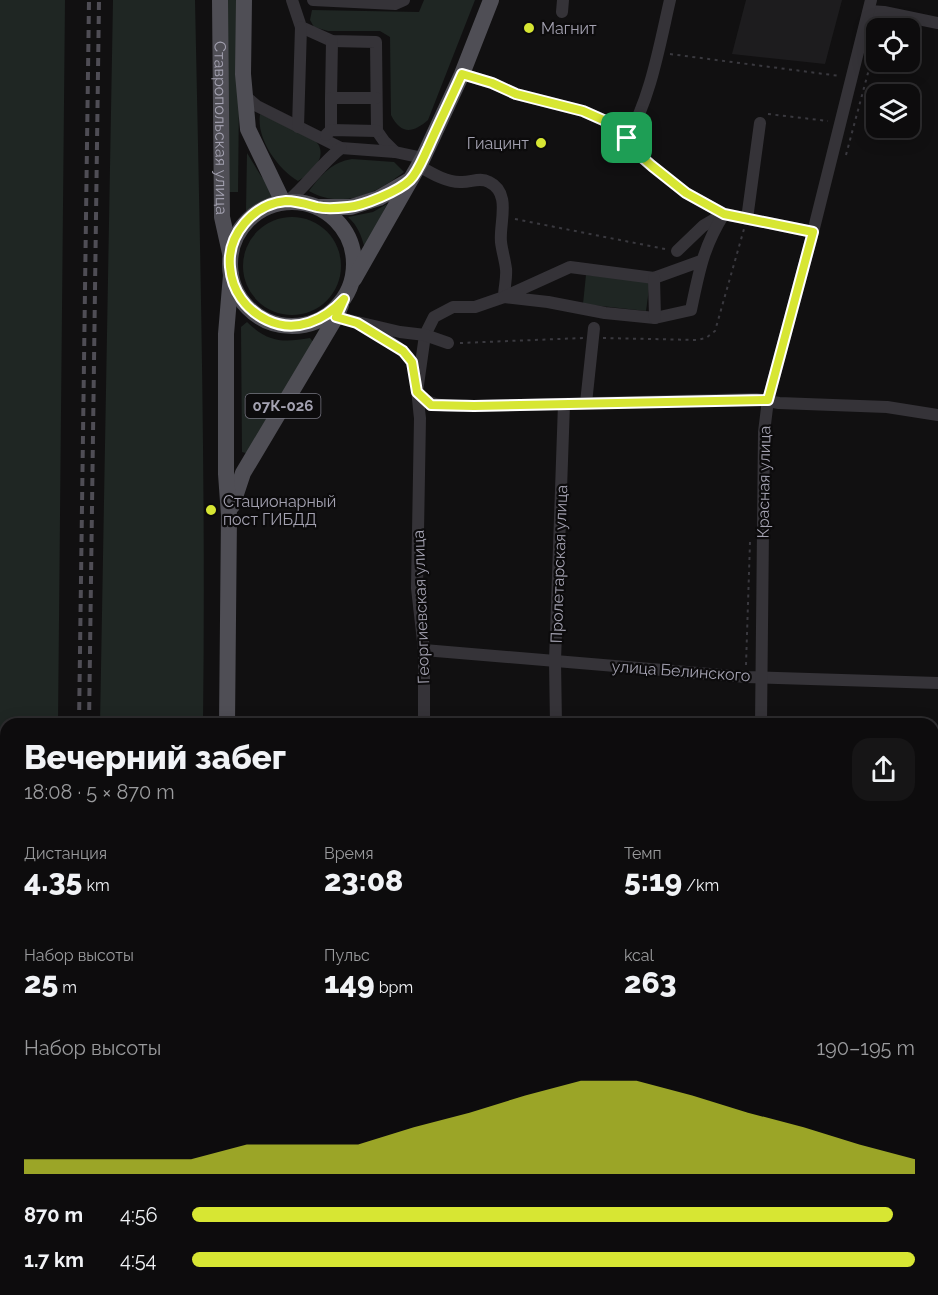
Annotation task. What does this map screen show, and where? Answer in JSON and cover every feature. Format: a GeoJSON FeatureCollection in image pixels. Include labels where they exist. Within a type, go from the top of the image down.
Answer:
{"type":"FeatureCollection","features":[{"type":"Feature","properties":{"kind":"main road","name":"Ставропольская улица"},"geometry":{"type":"LineString","coordinates":[[220,0],[222,217],[230,253]]}},
{"type":"Feature","properties":{"kind":"main road","name":"Ставропольская улица"},"geometry":{"type":"LineString","coordinates":[[244,0],[243,74],[248,129],[285,202]]}},
{"type":"Feature","properties":{"kind":"main road"},"geometry":{"type":"LineString","coordinates":[[348,291],[355,266],[352,248],[345,231],[334,217],[319,207],[304,202],[285,202],[268,206],[248,219],[235,238],[230,253],[231,275],[236,291],[251,310],[272,322],[288,326],[304,325],[320,320],[333,311],[348,291],[417,168],[462,74],[492,0]]}},
{"type":"Feature","properties":{"kind":"main road"},"geometry":{"type":"LineString","coordinates":[[319,207],[351,207],[379,198],[417,168]]}},
{"type":"Feature","properties":{"kind":"main road","name":"07К-026"},"geometry":{"type":"LineString","coordinates":[[227,718],[229,515],[226,474],[226,334],[231,275]]}},
{"type":"Feature","properties":{"kind":"main road","name":"07К-026"},"geometry":{"type":"LineString","coordinates":[[229,515],[243,473],[336,317],[348,291]]}},
{"type":"Feature","properties":{"kind":"street"},"geometry":{"type":"LineString","coordinates":[[292,0],[301,27],[298,127]]}},
{"type":"Feature","properties":{"kind":"street"},"geometry":{"type":"LineString","coordinates":[[313,0],[395,4],[404,0]]}},
{"type":"Feature","properties":{"kind":"street"},"geometry":{"type":"LineString","coordinates":[[627,138],[637,121],[658,53],[670,0]]}},
{"type":"Feature","properties":{"kind":"street"},"geometry":{"type":"LineString","coordinates":[[870,5],[938,23]]}},
{"type":"Feature","properties":{"kind":"street","name":"Красная улица"},"geometry":{"type":"LineString","coordinates":[[761,718],[764,432],[768,400],[870,5]]}},
{"type":"Feature","properties":{"kind":"street"},"geometry":{"type":"LineString","coordinates":[[301,27],[332,41],[376,42],[376,131],[395,152],[417,168],[449,180],[488,181],[497,188],[502,198],[501,239],[506,271],[504,297]]}},
{"type":"Feature","properties":{"kind":"street"},"geometry":{"type":"LineString","coordinates":[[327,134],[331,98],[332,41]]}},
{"type":"Feature","properties":{"kind":"street"},"geometry":{"type":"LineString","coordinates":[[462,74],[492,83],[516,94],[583,111],[610,123],[652,166],[686,193],[724,214],[813,232]]}},
{"type":"Feature","properties":{"kind":"street"},"geometry":{"type":"LineString","coordinates":[[245,96],[257,106],[298,127],[327,134],[376,131]]}},
{"type":"Feature","properties":{"kind":"street"},"geometry":{"type":"LineString","coordinates":[[331,98],[376,98]]}},
{"type":"Feature","properties":{"kind":"street"},"geometry":{"type":"LineString","coordinates":[[747,219],[763,119]]}},
{"type":"Feature","properties":{"kind":"street"},"geometry":{"type":"LineString","coordinates":[[327,134],[341,148],[395,152]]}},
{"type":"Feature","properties":{"kind":"street"},"geometry":{"type":"LineString","coordinates":[[285,202],[305,186],[329,158],[341,148]]}},
{"type":"Feature","properties":{"kind":"street"},"geometry":{"type":"LineString","coordinates":[[677,251],[703,226],[724,214]]}},
{"type":"Feature","properties":{"kind":"street"},"geometry":{"type":"LineString","coordinates":[[504,297],[548,302],[605,313],[655,318],[691,310],[701,261],[710,236],[724,214]]}},
{"type":"Feature","properties":{"kind":"street"},"geometry":{"type":"LineString","coordinates":[[417,392],[425,335],[434,317],[453,307],[475,307],[504,297],[570,267],[654,278],[701,261]]}},
{"type":"Feature","properties":{"kind":"street"},"geometry":{"type":"LineString","coordinates":[[654,278],[655,318]]}},
{"type":"Feature","properties":{"kind":"street"},"geometry":{"type":"LineString","coordinates":[[336,317],[400,332],[425,335],[448,343]]}},
{"type":"Feature","properties":{"kind":"street"},"geometry":{"type":"LineString","coordinates":[[357,323],[403,351],[412,362],[417,392],[431,405],[768,400],[779,403],[887,407],[938,415]]}},
{"type":"Feature","properties":{"kind":"street"},"geometry":{"type":"LineString","coordinates":[[586,404],[594,328]]}},
{"type":"Feature","properties":{"kind":"street","name":"Георгиевская улица"},"geometry":{"type":"LineString","coordinates":[[417,392],[420,418],[417,588],[424,650],[424,718]]}},
{"type":"Feature","properties":{"kind":"street","name":"Пролетарская улица"},"geometry":{"type":"LineString","coordinates":[[556,718],[555,661],[564,404]]}},
{"type":"Feature","properties":{"kind":"street","name":"улица Белинского"},"geometry":{"type":"LineString","coordinates":[[424,650],[762,677],[938,683]]}},
{"type":"Feature","properties":{"kind":"path"},"geometry":{"type":"LineString","coordinates":[[658,53],[840,76]]}},
{"type":"Feature","properties":{"kind":"path"},"geometry":{"type":"LineString","coordinates":[[846,155],[868,72]]}},
{"type":"Feature","properties":{"kind":"path"},"geometry":{"type":"LineString","coordinates":[[763,119],[829,121]]}},
{"type":"Feature","properties":{"kind":"path"},"geometry":{"type":"LineString","coordinates":[[503,217],[677,251]]}},
{"type":"Feature","properties":{"kind":"shaded area"},"geometry":{"type":"Polygon","coordinates":[[[0,0],[65,0],[58,718],[0,718],[0,0]]]}},
{"type":"Feature","properties":{"kind":"shaded area"},"geometry":{"type":"Polygon","coordinates":[[[113,0],[195,0],[201,272],[203,718],[100,718],[113,0]]]}},
{"type":"Feature","properties":{"kind":"shaded area"},"geometry":{"type":"Polygon","coordinates":[[[228,0],[240,0],[238,192],[226,192],[228,0]]]}},
{"type":"Feature","properties":{"kind":"shaded area"},"geometry":{"type":"Polygon","coordinates":[[[424,0],[475,0],[428,120],[417,128],[408,130],[399,126],[391,115],[390,37],[380,31],[328,31],[314,27],[310,20],[312,10],[419,12],[424,0]]]}},
{"type":"Feature","properties":{"kind":"shaded area"},"geometry":{"type":"Polygon","coordinates":[[[746,0],[842,0],[825,64],[732,54],[746,0]]]}},
{"type":"Feature","properties":{"kind":"shaded area"},"geometry":{"type":"Polygon","coordinates":[[[260,114],[300,131],[318,144],[320,158],[310,173],[298,181],[276,161],[261,133],[260,114]]]}},
{"type":"Feature","properties":{"kind":"shaded area"},"geometry":{"type":"Polygon","coordinates":[[[247,153],[261,176],[277,194],[246,211],[247,153]]]}},
{"type":"Feature","properties":{"kind":"shaded area"},"geometry":{"type":"Polygon","coordinates":[[[352,159],[394,162],[404,172],[371,192],[346,199],[334,199],[309,191],[328,170],[352,159]]]}},
{"type":"Feature","properties":{"kind":"shaded area"},"geometry":{"type":"Polygon","coordinates":[[[387,204],[365,249],[359,231],[348,217],[373,212],[387,204]]]}},
{"type":"Feature","properties":{"kind":"shaded area"},"geometry":{"type":"Polygon","coordinates":[[[292,217],[311,220],[327,231],[338,247],[341,266],[338,285],[327,301],[311,312],[292,315],[273,312],[257,301],[246,285],[243,266],[246,247],[257,231],[273,220],[292,217]]]}},
{"type":"Feature","properties":{"kind":"shaded area"},"geometry":{"type":"Polygon","coordinates":[[[586,275],[650,281],[646,311],[583,304],[586,275]]]}},
{"type":"Feature","properties":{"kind":"shaded area"},"geometry":{"type":"Polygon","coordinates":[[[247,322],[269,337],[283,340],[310,338],[314,343],[249,454],[242,452],[241,327],[247,322]]]}},
{"type":"Feature","properties":{"kind":"railway"},"geometry":{"type":"LineString","coordinates":[[79,718],[89,0]]}},
{"type":"Feature","properties":{"kind":"railway"},"geometry":{"type":"LineString","coordinates":[[89,718],[99,0]]}},
{"type":"Feature","properties":{"kind":"place","name":"Магнит"},"geometry":{"type":"Point","coordinates":[529,28]}},
{"type":"Feature","properties":{"kind":"place","name":"Гиацинт"},"geometry":{"type":"Point","coordinates":[541,143]}},
{"type":"Feature","properties":{"kind":"place","name":"Стационарный пост ГИБДД"},"geometry":{"type":"Point","coordinates":[211,510]}},
{"type":"Feature","properties":{"kind":"route"},"geometry":{"type":"LineString","coordinates":[[462,74],[492,83],[516,94],[583,111],[610,123],[627,138],[636,152],[686,193],[724,214],[813,232],[768,400],[431,405],[417,392],[412,362],[403,351],[357,323],[336,317],[344,299],[320,320],[304,325],[288,326],[257,315],[236,291],[231,275],[230,253],[243,225],[254,214],[268,206],[288,201],[304,202],[319,207],[351,207],[379,198],[411,180],[462,74]]}}]}
